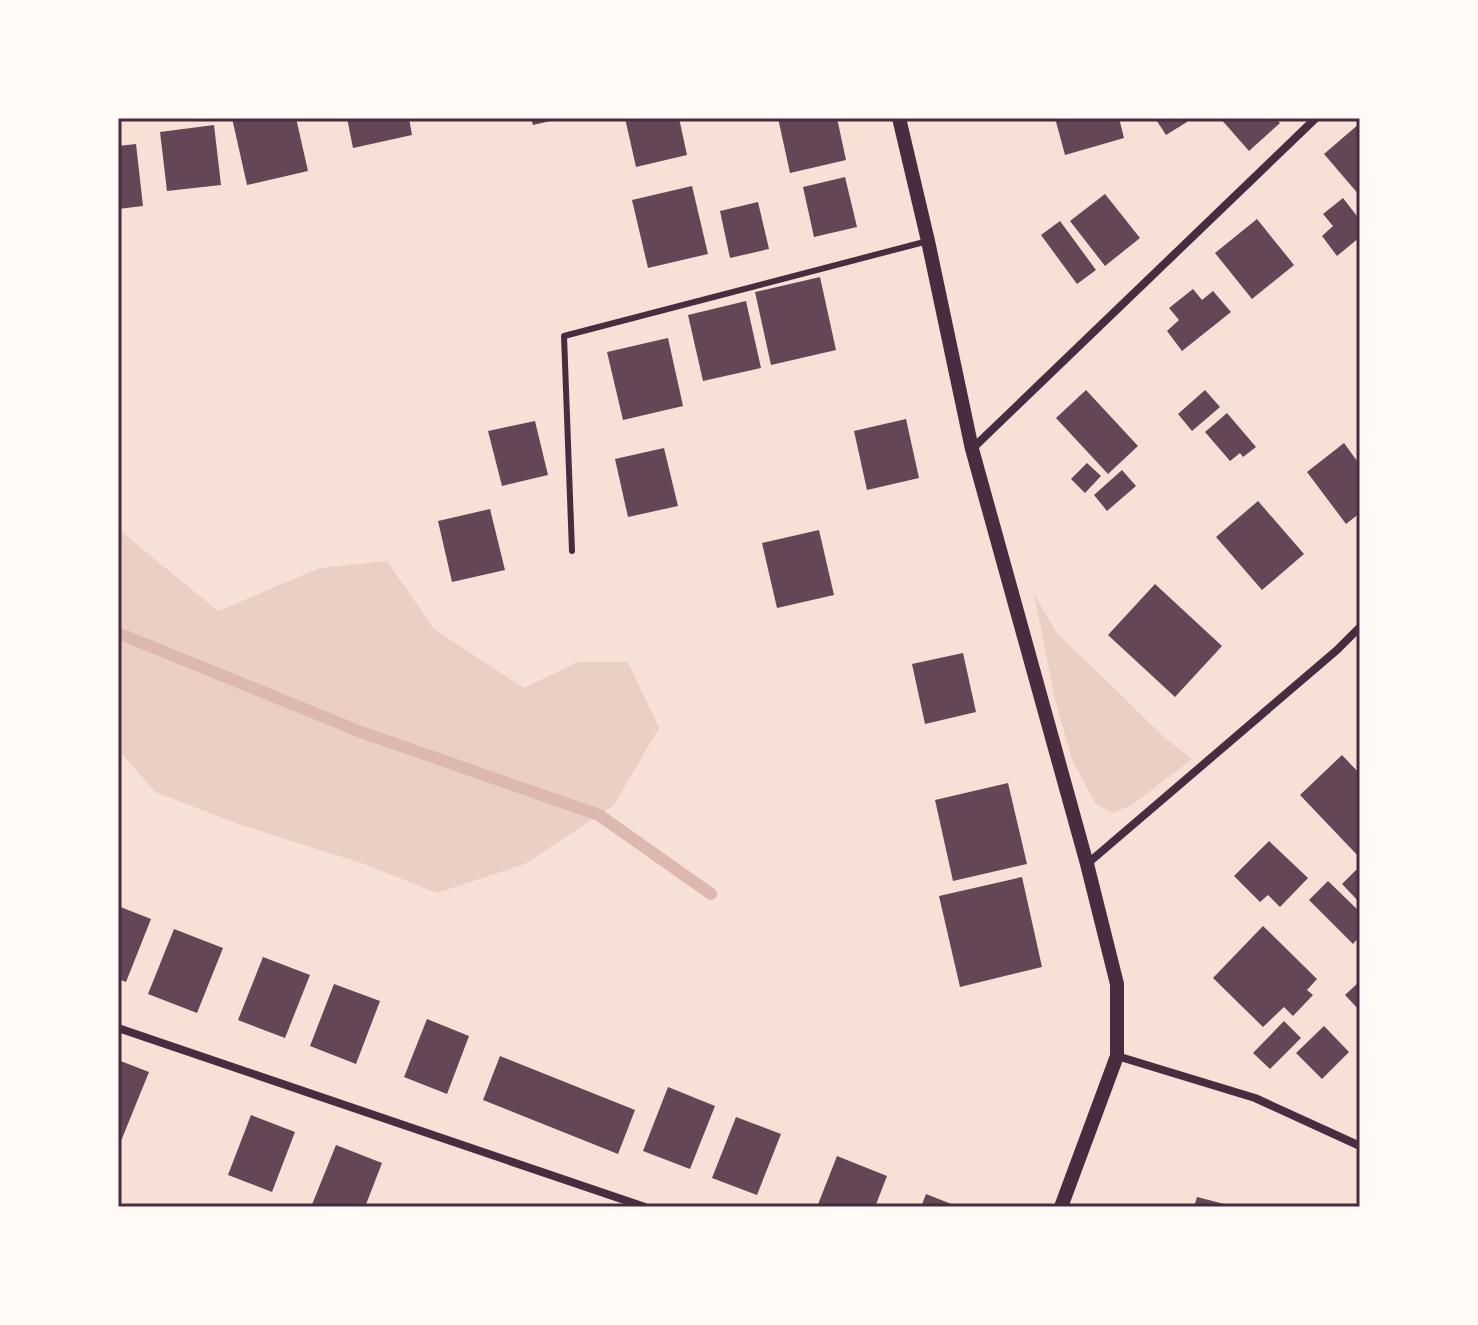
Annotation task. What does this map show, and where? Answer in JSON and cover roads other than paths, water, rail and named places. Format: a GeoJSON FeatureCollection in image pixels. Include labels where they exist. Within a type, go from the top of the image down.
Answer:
{"type":"FeatureCollection","features":[{"type":"Feature","properties":{"kind":"street"},"geometry":{"type":"LineString","coordinates":[[899,118],[972,449],[1087,864],[1117,984],[1117,1056],[1061,1207]]}},
{"type":"Feature","properties":{"kind":"street"},"geometry":{"type":"LineString","coordinates":[[972,449],[1316,118]]}},
{"type":"Feature","properties":{"kind":"street"},"geometry":{"type":"LineString","coordinates":[[1087,864],[1360,627]]}},
{"type":"Feature","properties":{"kind":"street"},"geometry":{"type":"LineString","coordinates":[[118,1028],[645,1207]]}},
{"type":"Feature","properties":{"kind":"street"},"geometry":{"type":"LineString","coordinates":[[1117,1056],[1255,1098],[1360,1146]]}},
{"type":"Feature","properties":{"kind":"lane"},"geometry":{"type":"LineString","coordinates":[[572,551],[564,336],[928,241]]}},
{"type":"Feature","properties":{"kind":"waterway"},"geometry":{"type":"LineString","coordinates":[[118,633],[361,732],[599,815],[711,894]]}}]}
